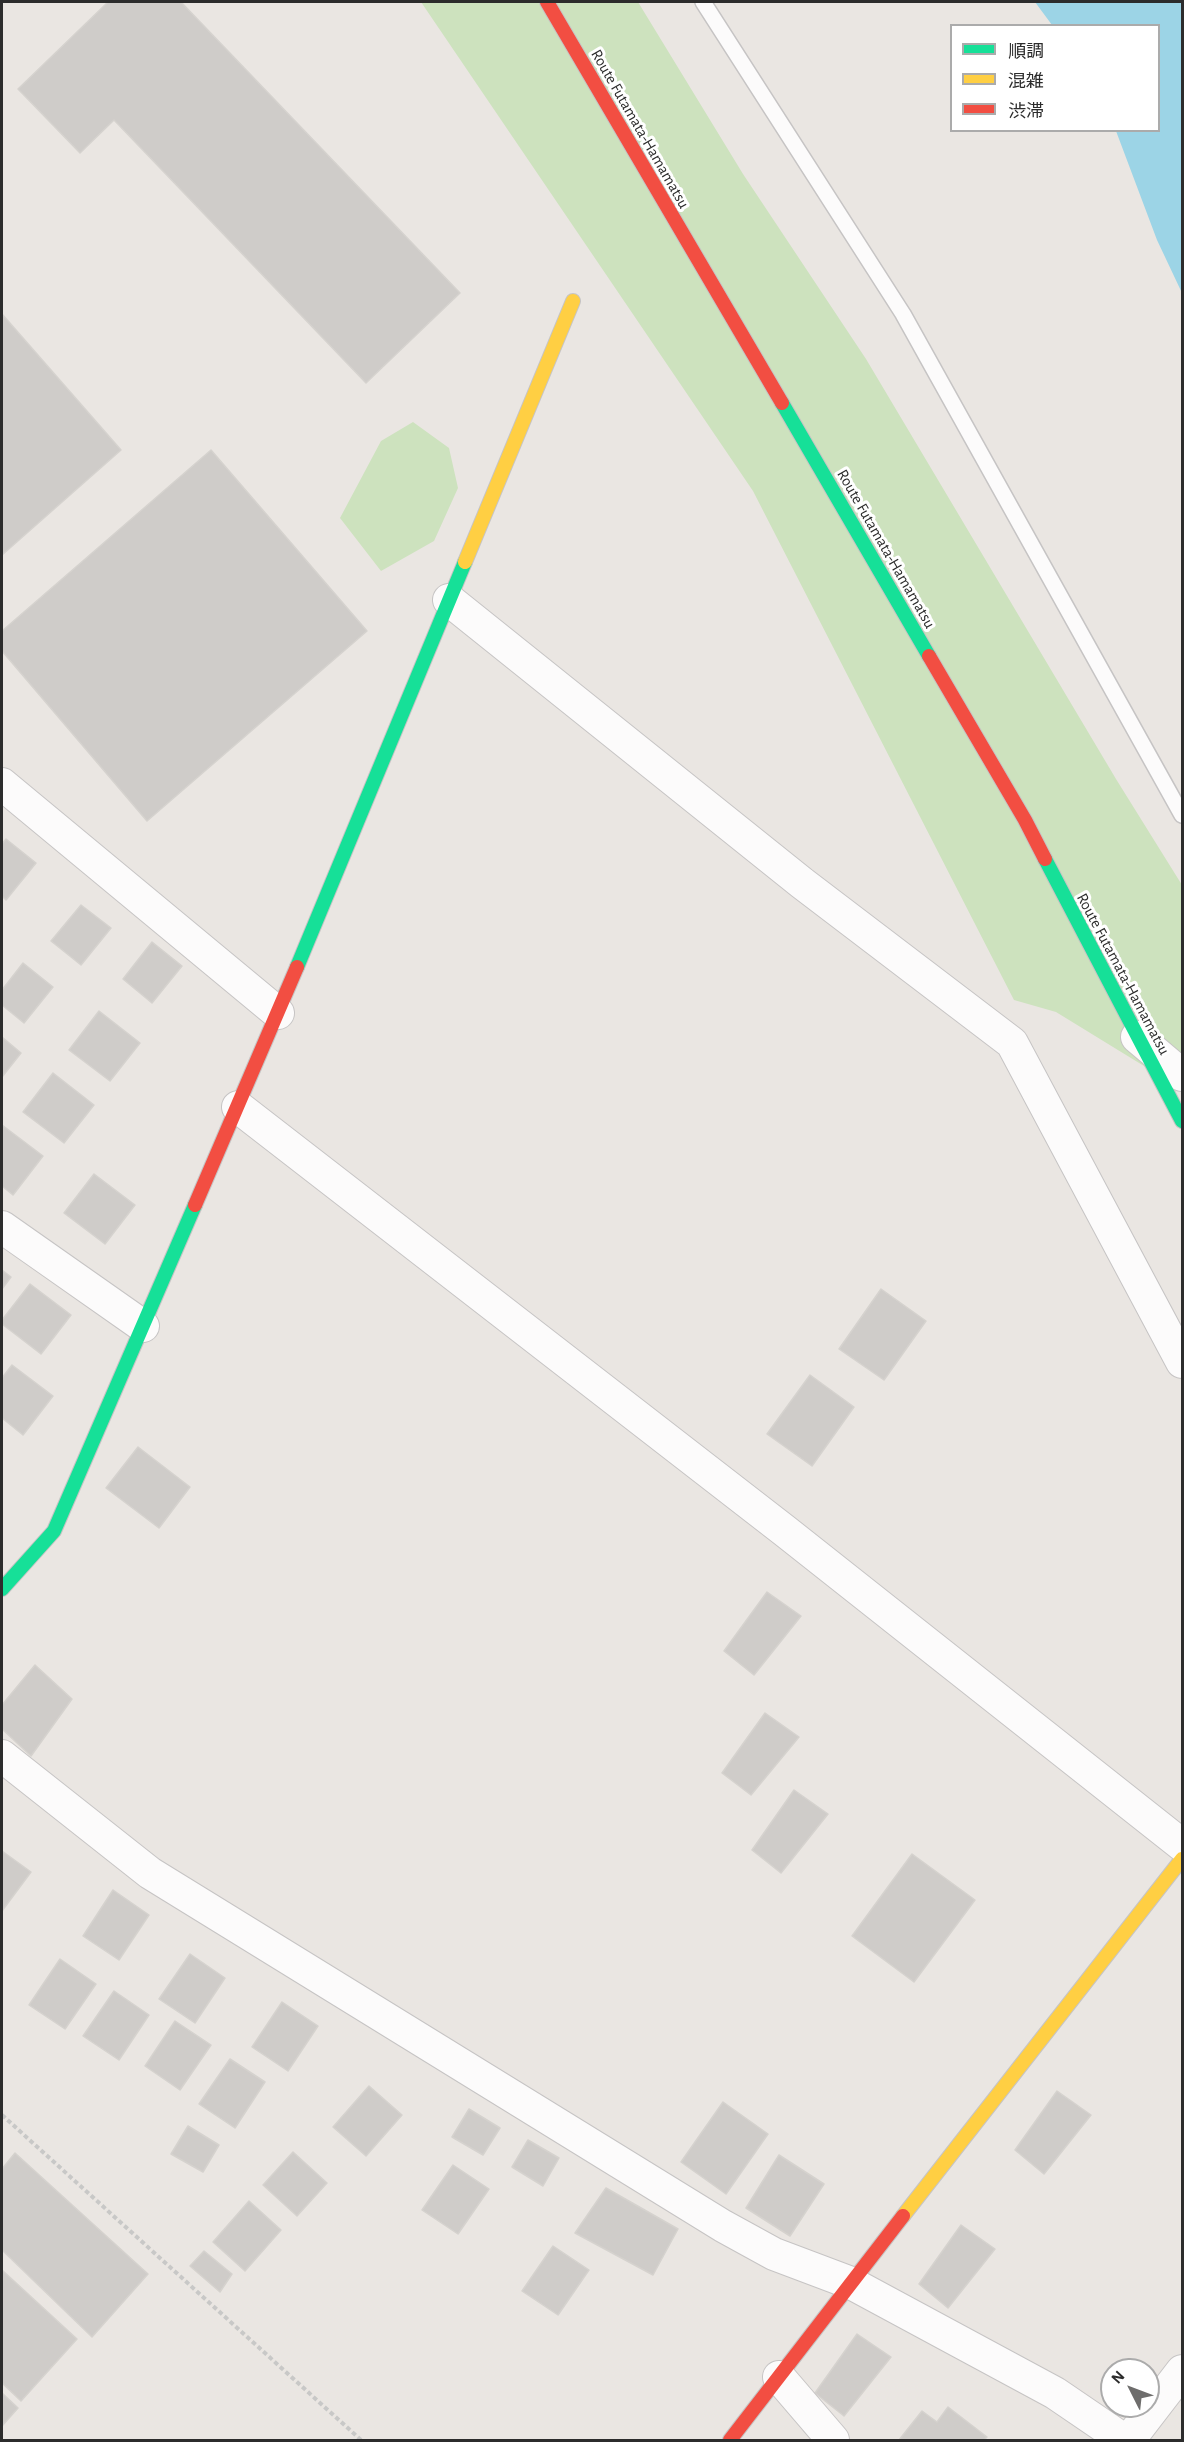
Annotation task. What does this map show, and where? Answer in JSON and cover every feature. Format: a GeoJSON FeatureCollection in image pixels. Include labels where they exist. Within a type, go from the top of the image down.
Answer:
{"type":"FeatureCollection","features":[{"type":"Feature","properties":{"kind":"street","name":"Route Futamata-Hamamatsu"},"geometry":{"type":"LineString","coordinates":[[547,2],[1025,820],[1182,1121]]}},
{"type":"Feature","properties":{"kind":"street"},"geometry":{"type":"LineString","coordinates":[[2,1589],[54,1531],[278,1013],[573,301]]}},
{"type":"Feature","properties":{"kind":"street"},"geometry":{"type":"LineString","coordinates":[[449,600],[802,883],[1012,1043],[1182,1362]]}},
{"type":"Feature","properties":{"kind":"street"},"geometry":{"type":"LineString","coordinates":[[2,784],[278,1013]]}},
{"type":"Feature","properties":{"kind":"street"},"geometry":{"type":"LineString","coordinates":[[1136,1036],[1182,1075]]}},
{"type":"Feature","properties":{"kind":"street"},"geometry":{"type":"LineString","coordinates":[[238,1107],[785,1531],[1182,1845]]}},
{"type":"Feature","properties":{"kind":"street"},"geometry":{"type":"LineString","coordinates":[[2,1227],[143,1326]]}},
{"type":"Feature","properties":{"kind":"street"},"geometry":{"type":"LineString","coordinates":[[2,1756],[150,1873],[723,2226],[774,2254],[851,2283],[1055,2393],[1124,2440]]}},
{"type":"Feature","properties":{"kind":"street"},"geometry":{"type":"LineString","coordinates":[[730,2440],[1182,1859]]}},
{"type":"Feature","properties":{"kind":"street"},"geometry":{"type":"LineString","coordinates":[[1129,2440],[1182,2371]]}},
{"type":"Feature","properties":{"kind":"street"},"geometry":{"type":"LineString","coordinates":[[779,2377],[833,2440]]}},
{"type":"Feature","properties":{"kind":"lane"},"geometry":{"type":"LineString","coordinates":[[703,2],[903,314],[1182,815]]}},
{"type":"Feature","properties":{"kind":"path"},"geometry":{"type":"LineString","coordinates":[[2,2115],[361,2440]]}},
{"type":"Feature","properties":{"kind":"green space"},"geometry":{"type":"Polygon","coordinates":[[[421,2],[638,2],[743,174],[866,359],[1116,779],[1182,885],[1182,1085],[1157,1074],[1056,1012],[1014,1000],[753,491],[421,2]]]}},
{"type":"Feature","properties":{"kind":"green space"},"geometry":{"type":"Polygon","coordinates":[[[413,422],[449,448],[458,488],[434,541],[381,571],[340,518],[381,441],[413,422]]]}},
{"type":"Feature","properties":{"kind":"water"},"geometry":{"type":"Polygon","coordinates":[[[1035,2],[1182,2],[1182,293],[1157,240],[1116,132],[1160,132],[1160,24],[1051,24],[1035,2]]]}},
{"type":"Feature","properties":{"kind":"building"},"geometry":{"type":"Polygon","coordinates":[[[108,2],[181,2],[460,293],[366,383],[114,120],[80,153],[18,89],[108,2]]]}},
{"type":"Feature","properties":{"kind":"building"},"geometry":{"type":"Polygon","coordinates":[[[2,314],[121,450],[2,555],[2,314]]]}},
{"type":"Feature","properties":{"kind":"building"},"geometry":{"type":"Polygon","coordinates":[[[211,450],[367,631],[147,821],[2,651],[2,631],[211,450]]]}},
{"type":"Feature","properties":{"kind":"building"},"geometry":{"type":"Polygon","coordinates":[[[6,839],[36,863],[6,900],[2,896],[2,844],[6,839]]]}},
{"type":"Feature","properties":{"kind":"building"},"geometry":{"type":"Polygon","coordinates":[[[81,905],[111,928],[81,965],[51,941],[81,905]]]}},
{"type":"Feature","properties":{"kind":"building"},"geometry":{"type":"Polygon","coordinates":[[[152,942],[182,966],[152,1003],[123,979],[152,942]]]}},
{"type":"Feature","properties":{"kind":"building"},"geometry":{"type":"Polygon","coordinates":[[[23,963],[53,987],[24,1023],[2,1005],[2,990],[23,963]]]}},
{"type":"Feature","properties":{"kind":"building"},"geometry":{"type":"Polygon","coordinates":[[[99,1011],[140,1043],[110,1081],[69,1050],[99,1011]]]}},
{"type":"Feature","properties":{"kind":"building"},"geometry":{"type":"Polygon","coordinates":[[[2,1037],[21,1053],[2,1077],[2,1037]]]}},
{"type":"Feature","properties":{"kind":"building"},"geometry":{"type":"Polygon","coordinates":[[[53,1073],[94,1105],[64,1143],[23,1112],[53,1073]]]}},
{"type":"Feature","properties":{"kind":"building"},"geometry":{"type":"Polygon","coordinates":[[[2,1125],[43,1156],[13,1195],[2,1186],[2,1125]]]}},
{"type":"Feature","properties":{"kind":"building"},"geometry":{"type":"Polygon","coordinates":[[[94,1174],[135,1205],[105,1244],[64,1213],[94,1174]]]}},
{"type":"Feature","properties":{"kind":"building"},"geometry":{"type":"Polygon","coordinates":[[[2,1270],[11,1277],[2,1289],[2,1270]]]}},
{"type":"Feature","properties":{"kind":"building"},"geometry":{"type":"Polygon","coordinates":[[[30,1284],[71,1315],[41,1354],[2,1324],[2,1320],[30,1284]]]}},
{"type":"Feature","properties":{"kind":"building"},"geometry":{"type":"Polygon","coordinates":[[[881,1289],[926,1321],[884,1380],[839,1349],[881,1289]]]}},
{"type":"Feature","properties":{"kind":"building"},"geometry":{"type":"Polygon","coordinates":[[[12,1365],[53,1396],[23,1435],[2,1418],[2,1378],[12,1365]]]}},
{"type":"Feature","properties":{"kind":"building"},"geometry":{"type":"Polygon","coordinates":[[[810,1375],[854,1407],[812,1466],[767,1434],[810,1375]]]}},
{"type":"Feature","properties":{"kind":"building"},"geometry":{"type":"Polygon","coordinates":[[[138,1447],[190,1487],[159,1528],[106,1488],[138,1447]]]}},
{"type":"Feature","properties":{"kind":"building"},"geometry":{"type":"Polygon","coordinates":[[[767,1592],[801,1616],[754,1675],[724,1651],[767,1592]]]}},
{"type":"Feature","properties":{"kind":"building"},"geometry":{"type":"Polygon","coordinates":[[[35,1665],[72,1699],[31,1756],[2,1729],[2,1705],[35,1665]]]}},
{"type":"Feature","properties":{"kind":"building"},"geometry":{"type":"Polygon","coordinates":[[[765,1713],[799,1737],[751,1795],[722,1773],[765,1713]]]}},
{"type":"Feature","properties":{"kind":"building"},"geometry":{"type":"Polygon","coordinates":[[[794,1790],[828,1814],[781,1873],[752,1850],[794,1790]]]}},
{"type":"Feature","properties":{"kind":"building"},"geometry":{"type":"Polygon","coordinates":[[[2,1851],[31,1872],[2,1911],[2,1851]]]}},
{"type":"Feature","properties":{"kind":"building"},"geometry":{"type":"Polygon","coordinates":[[[912,1854],[975,1900],[914,1982],[852,1936],[912,1854]]]}},
{"type":"Feature","properties":{"kind":"building"},"geometry":{"type":"Polygon","coordinates":[[[113,1890],[149,1915],[119,1960],[83,1936],[113,1890]]]}},
{"type":"Feature","properties":{"kind":"building"},"geometry":{"type":"Polygon","coordinates":[[[190,1954],[225,1978],[195,2023],[159,1999],[190,1954]]]}},
{"type":"Feature","properties":{"kind":"building"},"geometry":{"type":"Polygon","coordinates":[[[60,1959],[96,1984],[65,2029],[29,2005],[60,1959]]]}},
{"type":"Feature","properties":{"kind":"building"},"geometry":{"type":"Polygon","coordinates":[[[114,1991],[149,2015],[119,2060],[83,2036],[114,1991]]]}},
{"type":"Feature","properties":{"kind":"building"},"geometry":{"type":"Polygon","coordinates":[[[282,2002],[318,2026],[288,2071],[252,2047],[282,2002]]]}},
{"type":"Feature","properties":{"kind":"building"},"geometry":{"type":"Polygon","coordinates":[[[175,2021],[211,2045],[180,2090],[145,2066],[175,2021]]]}},
{"type":"Feature","properties":{"kind":"building"},"geometry":{"type":"Polygon","coordinates":[[[230,2059],[265,2082],[235,2128],[199,2104],[230,2059]]]}},
{"type":"Feature","properties":{"kind":"building"},"geometry":{"type":"Polygon","coordinates":[[[369,2086],[402,2115],[366,2156],[333,2127],[369,2086]]]}},
{"type":"Feature","properties":{"kind":"building"},"geometry":{"type":"Polygon","coordinates":[[[1057,2091],[1091,2115],[1044,2174],[1015,2150],[1057,2091]]]}},
{"type":"Feature","properties":{"kind":"building"},"geometry":{"type":"Polygon","coordinates":[[[723,2102],[768,2134],[726,2194],[681,2162],[723,2102]]]}},
{"type":"Feature","properties":{"kind":"building"},"geometry":{"type":"Polygon","coordinates":[[[469,2109],[500,2128],[483,2155],[452,2137],[469,2109]]]}},
{"type":"Feature","properties":{"kind":"building"},"geometry":{"type":"Polygon","coordinates":[[[188,2126],[219,2145],[203,2172],[171,2154],[188,2126]]]}},
{"type":"Feature","properties":{"kind":"building"},"geometry":{"type":"Polygon","coordinates":[[[528,2140],[559,2158],[543,2186],[512,2167],[528,2140]]]}},
{"type":"Feature","properties":{"kind":"building"},"geometry":{"type":"Polygon","coordinates":[[[293,2152],[327,2183],[297,2216],[263,2185],[293,2152]]]}},
{"type":"Feature","properties":{"kind":"building"},"geometry":{"type":"Polygon","coordinates":[[[15,2153],[148,2274],[92,2337],[2,2250],[2,2169],[15,2153]]]}},
{"type":"Feature","properties":{"kind":"building"},"geometry":{"type":"Polygon","coordinates":[[[779,2155],[824,2184],[790,2236],[746,2208],[779,2155]]]}},
{"type":"Feature","properties":{"kind":"building"},"geometry":{"type":"Polygon","coordinates":[[[453,2165],[489,2189],[458,2234],[422,2210],[453,2165]]]}},
{"type":"Feature","properties":{"kind":"building"},"geometry":{"type":"Polygon","coordinates":[[[606,2188],[678,2229],[653,2275],[575,2233],[606,2188]]]}},
{"type":"Feature","properties":{"kind":"building"},"geometry":{"type":"Polygon","coordinates":[[[249,2201],[281,2230],[245,2271],[213,2242],[249,2201]]]}},
{"type":"Feature","properties":{"kind":"building"},"geometry":{"type":"Polygon","coordinates":[[[961,2225],[995,2249],[948,2308],[919,2284],[961,2225]]]}},
{"type":"Feature","properties":{"kind":"building"},"geometry":{"type":"Polygon","coordinates":[[[553,2246],[589,2270],[558,2315],[522,2291],[553,2246]]]}},
{"type":"Feature","properties":{"kind":"building"},"geometry":{"type":"Polygon","coordinates":[[[204,2251],[232,2274],[220,2292],[190,2266],[204,2251]]]}},
{"type":"Feature","properties":{"kind":"building"},"geometry":{"type":"Polygon","coordinates":[[[2,2270],[77,2339],[21,2401],[2,2383],[2,2270]]]}},
{"type":"Feature","properties":{"kind":"building"},"geometry":{"type":"Polygon","coordinates":[[[857,2334],[891,2357],[844,2416],[815,2393],[857,2334]]]}},
{"type":"Feature","properties":{"kind":"building"},"geometry":{"type":"Polygon","coordinates":[[[2,2393],[18,2408],[2,2426],[2,2393]]]}},
{"type":"Feature","properties":{"kind":"building"},"geometry":{"type":"Polygon","coordinates":[[[948,2407],[987,2437],[984,2440],[899,2440],[922,2411],[937,2422],[948,2407]]]}},
{"type":"Feature","properties":{"kind":"traffic: fast"},"geometry":{"type":"LineString","coordinates":[[782,403],[929,656]]}},
{"type":"Feature","properties":{"kind":"traffic: fast"},"geometry":{"type":"LineString","coordinates":[[297,967],[465,562]]}},
{"type":"Feature","properties":{"kind":"traffic: fast"},"geometry":{"type":"LineString","coordinates":[[1045,859],[1182,1121]]}},
{"type":"Feature","properties":{"kind":"traffic: fast"},"geometry":{"type":"LineString","coordinates":[[2,1589],[54,1531],[195,1205]]}},
{"type":"Feature","properties":{"kind":"traffic: slow"},"geometry":{"type":"LineString","coordinates":[[465,562],[573,301]]}},
{"type":"Feature","properties":{"kind":"traffic: slow"},"geometry":{"type":"LineString","coordinates":[[903,2216],[1182,1859]]}},
{"type":"Feature","properties":{"kind":"traffic: jam"},"geometry":{"type":"LineString","coordinates":[[547,2],[782,403]]}},
{"type":"Feature","properties":{"kind":"traffic: jam"},"geometry":{"type":"LineString","coordinates":[[929,656],[1025,820],[1045,859]]}},
{"type":"Feature","properties":{"kind":"traffic: jam"},"geometry":{"type":"LineString","coordinates":[[195,1205],[297,967]]}},
{"type":"Feature","properties":{"kind":"traffic: jam"},"geometry":{"type":"LineString","coordinates":[[730,2440],[903,2216]]}}]}
